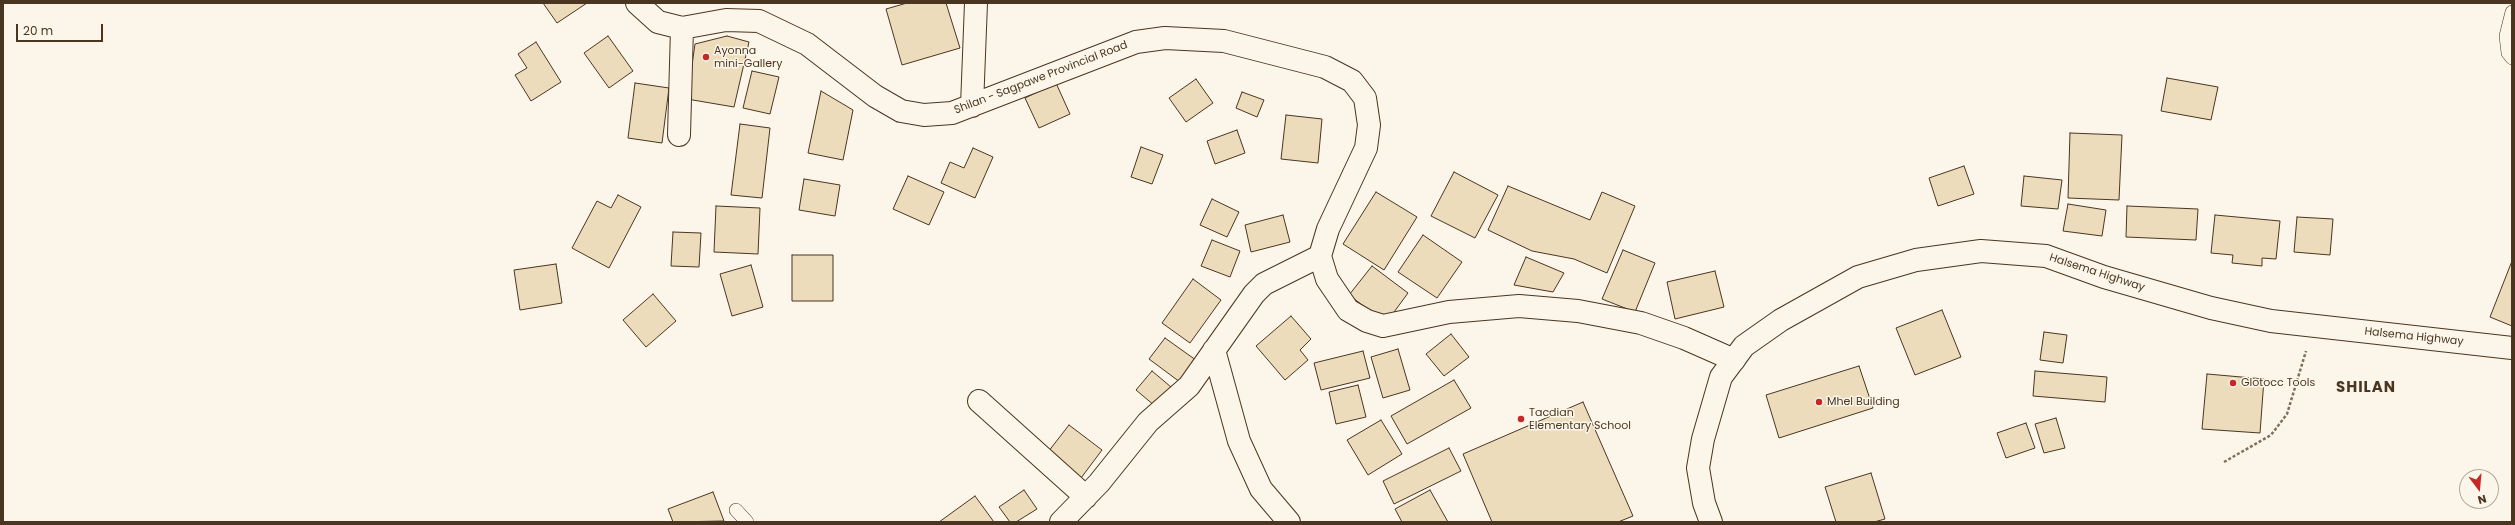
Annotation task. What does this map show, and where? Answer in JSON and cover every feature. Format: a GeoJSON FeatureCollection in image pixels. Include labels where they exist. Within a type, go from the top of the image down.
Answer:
{"type":"FeatureCollection","features":[{"type":"Feature","properties":{"kind":"main road","name":"Shilan - Sagpawe Provincial Road"},"geometry":{"type":"LineString","coordinates":[[637,3],[658,22],[682,28],[726,20],[759,21],[807,44],[875,96],[901,111],[924,115],[945,114],[972,106],[1025,83],[1136,42],[1165,38],[1224,41],[1325,67],[1352,81],[1365,98],[1369,125],[1366,148],[1328,229],[1320,256]]}},
{"type":"Feature","properties":{"kind":"main road"},"geometry":{"type":"LineString","coordinates":[[972,106],[976,3]]}},
{"type":"Feature","properties":{"kind":"main road"},"geometry":{"type":"LineString","coordinates":[[679,135],[682,28]]}},
{"type":"Feature","properties":{"kind":"main road","name":"Halsema Highway"},"geometry":{"type":"LineString","coordinates":[[1711,522],[1704,503],[1698,468],[1703,438],[1722,377],[1744,346],[1781,320],[1858,277],[1916,260],[1982,251],[2046,256],[2104,277],[2211,308],[2271,321],[2512,348]]}},
{"type":"Feature","properties":{"kind":"main road"},"geometry":{"type":"LineString","coordinates":[[1061,522],[1086,497],[1148,422],[1189,386],[1250,299],[1264,284],[1320,256],[1327,279],[1348,310],[1367,321],[1383,326],[1450,312],[1511,307],[1578,310],[1641,323],[1684,338],[1734,360]]}},
{"type":"Feature","properties":{"kind":"main road"},"geometry":{"type":"LineString","coordinates":[[1214,350],[1239,442],[1261,489],[1288,522]]}},
{"type":"Feature","properties":{"kind":"main road"},"geometry":{"type":"LineString","coordinates":[[979,401],[1086,497]]}},
{"type":"Feature","properties":{"kind":"lane"},"geometry":{"type":"LineString","coordinates":[[2512,12],[2506,36],[2508,53],[2512,58]]}},
{"type":"Feature","properties":{"kind":"lane"},"geometry":{"type":"LineString","coordinates":[[736,510],[747,522]]}},
{"type":"Feature","properties":{"kind":"path"},"geometry":{"type":"LineString","coordinates":[[2224,462],[2271,435],[2288,414],[2313,325]]}},
{"type":"Feature","properties":{"kind":"building"},"geometry":{"type":"Polygon","coordinates":[[[543,3],[587,3],[557,23],[543,3]]]}},
{"type":"Feature","properties":{"kind":"building"},"geometry":{"type":"Polygon","coordinates":[[[907,3],[946,3],[960,48],[902,65],[886,9],[907,3]]]}},
{"type":"Feature","properties":{"kind":"building"},"geometry":{"type":"Polygon","coordinates":[[[608,36],[633,71],[609,88],[584,53],[608,36]]]}},
{"type":"Feature","properties":{"kind":"building"},"geometry":{"type":"Polygon","coordinates":[[[727,36],[749,42],[734,107],[687,99],[695,44],[727,36]]]}},
{"type":"Feature","properties":{"kind":"building"},"geometry":{"type":"Polygon","coordinates":[[[536,42],[561,82],[531,101],[515,75],[527,68],[518,54],[536,42]]]}},
{"type":"Feature","properties":{"kind":"building"},"geometry":{"type":"Polygon","coordinates":[[[752,71],[779,77],[770,114],[743,108],[752,71]]]}},
{"type":"Feature","properties":{"kind":"building"},"geometry":{"type":"Polygon","coordinates":[[[2167,78],[2218,87],[2211,120],[2161,111],[2167,78]]]}},
{"type":"Feature","properties":{"kind":"building"},"geometry":{"type":"Polygon","coordinates":[[[1196,79],[1213,103],[1186,122],[1169,98],[1196,79]]]}},
{"type":"Feature","properties":{"kind":"building"},"geometry":{"type":"Polygon","coordinates":[[[635,83],[669,88],[662,143],[628,138],[635,83]]]}},
{"type":"Feature","properties":{"kind":"building"},"geometry":{"type":"Polygon","coordinates":[[[1056,83],[1070,114],[1039,128],[1025,98],[1056,83]]]}},
{"type":"Feature","properties":{"kind":"building"},"geometry":{"type":"Polygon","coordinates":[[[821,91],[853,110],[843,160],[808,153],[821,91]]]}},
{"type":"Feature","properties":{"kind":"building"},"geometry":{"type":"Polygon","coordinates":[[[1242,92],[1264,100],[1257,117],[1236,108],[1242,92]]]}},
{"type":"Feature","properties":{"kind":"building"},"geometry":{"type":"Polygon","coordinates":[[[1286,115],[1322,119],[1318,163],[1281,159],[1286,115]]]}},
{"type":"Feature","properties":{"kind":"building"},"geometry":{"type":"Polygon","coordinates":[[[740,124],[770,128],[762,198],[731,195],[740,124]]]}},
{"type":"Feature","properties":{"kind":"building"},"geometry":{"type":"Polygon","coordinates":[[[1237,130],[1245,153],[1215,164],[1207,141],[1237,130]]]}},
{"type":"Feature","properties":{"kind":"building"},"geometry":{"type":"Polygon","coordinates":[[[2070,133],[2122,135],[2119,200],[2068,198],[2070,133]]]}},
{"type":"Feature","properties":{"kind":"building"},"geometry":{"type":"Polygon","coordinates":[[[1141,147],[1163,155],[1152,184],[1131,177],[1141,147]]]}},
{"type":"Feature","properties":{"kind":"building"},"geometry":{"type":"Polygon","coordinates":[[[973,148],[993,157],[975,198],[941,183],[950,162],[964,168],[973,148]]]}},
{"type":"Feature","properties":{"kind":"building"},"geometry":{"type":"Polygon","coordinates":[[[1964,166],[1974,194],[1938,206],[1929,178],[1964,166]]]}},
{"type":"Feature","properties":{"kind":"building"},"geometry":{"type":"Polygon","coordinates":[[[1454,172],[1498,195],[1475,238],[1431,216],[1454,172]]]}},
{"type":"Feature","properties":{"kind":"building"},"geometry":{"type":"Polygon","coordinates":[[[908,176],[944,192],[929,225],[893,209],[908,176]]]}},
{"type":"Feature","properties":{"kind":"building"},"geometry":{"type":"Polygon","coordinates":[[[2024,176],[2062,180],[2058,209],[2021,206],[2024,176]]]}},
{"type":"Feature","properties":{"kind":"building"},"geometry":{"type":"Polygon","coordinates":[[[804,179],[840,185],[835,216],[799,210],[804,179]]]}},
{"type":"Feature","properties":{"kind":"building"},"geometry":{"type":"Polygon","coordinates":[[[1508,186],[1590,220],[1602,192],[1635,206],[1607,273],[1574,259],[1532,251],[1488,230],[1508,186]]]}},
{"type":"Feature","properties":{"kind":"building"},"geometry":{"type":"Polygon","coordinates":[[[1376,192],[1417,217],[1384,270],[1343,244],[1376,192]]]}},
{"type":"Feature","properties":{"kind":"building"},"geometry":{"type":"Polygon","coordinates":[[[618,195],[641,207],[609,268],[572,248],[597,201],[611,208],[618,195]]]}},
{"type":"Feature","properties":{"kind":"building"},"geometry":{"type":"Polygon","coordinates":[[[1212,199],[1239,212],[1227,237],[1200,225],[1212,199]]]}},
{"type":"Feature","properties":{"kind":"building"},"geometry":{"type":"Polygon","coordinates":[[[2068,204],[2106,210],[2102,236],[2063,231],[2068,204]]]}},
{"type":"Feature","properties":{"kind":"building"},"geometry":{"type":"Polygon","coordinates":[[[716,206],[760,208],[758,254],[714,252],[716,206]]]}},
{"type":"Feature","properties":{"kind":"building"},"geometry":{"type":"Polygon","coordinates":[[[2127,206],[2198,209],[2196,240],[2126,237],[2127,206]]]}},
{"type":"Feature","properties":{"kind":"building"},"geometry":{"type":"Polygon","coordinates":[[[1283,215],[1290,242],[1251,252],[1245,225],[1283,215]]]}},
{"type":"Feature","properties":{"kind":"building"},"geometry":{"type":"Polygon","coordinates":[[[2215,215],[2280,221],[2276,259],[2262,258],[2262,266],[2232,263],[2233,255],[2211,253],[2215,215]]]}},
{"type":"Feature","properties":{"kind":"building"},"geometry":{"type":"Polygon","coordinates":[[[2297,217],[2333,219],[2330,255],[2294,252],[2297,217]]]}},
{"type":"Feature","properties":{"kind":"building"},"geometry":{"type":"Polygon","coordinates":[[[673,232],[701,233],[699,267],[671,266],[673,232]]]}},
{"type":"Feature","properties":{"kind":"building"},"geometry":{"type":"Polygon","coordinates":[[[1423,235],[1462,262],[1437,298],[1398,272],[1423,235]]]}},
{"type":"Feature","properties":{"kind":"building"},"geometry":{"type":"Polygon","coordinates":[[[1212,240],[1240,251],[1230,277],[1201,266],[1212,240]]]}},
{"type":"Feature","properties":{"kind":"building"},"geometry":{"type":"Polygon","coordinates":[[[1623,250],[1655,263],[1635,312],[1602,299],[1623,250]]]}},
{"type":"Feature","properties":{"kind":"building"},"geometry":{"type":"Polygon","coordinates":[[[792,255],[833,255],[833,301],[792,301],[792,255]]]}},
{"type":"Feature","properties":{"kind":"building"},"geometry":{"type":"Polygon","coordinates":[[[1526,257],[1564,273],[1553,292],[1514,285],[1526,257]]]}},
{"type":"Feature","properties":{"kind":"building"},"geometry":{"type":"Polygon","coordinates":[[[2512,261],[2512,326],[2490,317],[2512,261]]]}},
{"type":"Feature","properties":{"kind":"building"},"geometry":{"type":"Polygon","coordinates":[[[556,264],[562,303],[520,310],[514,270],[556,264]]]}},
{"type":"Feature","properties":{"kind":"building"},"geometry":{"type":"Polygon","coordinates":[[[751,265],[763,307],[732,316],[720,274],[751,265]]]}},
{"type":"Feature","properties":{"kind":"building"},"geometry":{"type":"Polygon","coordinates":[[[1372,266],[1408,293],[1386,323],[1349,295],[1372,266]]]}},
{"type":"Feature","properties":{"kind":"building"},"geometry":{"type":"Polygon","coordinates":[[[1715,271],[1724,307],[1675,319],[1667,282],[1715,271]]]}},
{"type":"Feature","properties":{"kind":"building"},"geometry":{"type":"Polygon","coordinates":[[[1193,279],[1221,300],[1190,343],[1162,323],[1193,279]]]}},
{"type":"Feature","properties":{"kind":"building"},"geometry":{"type":"Polygon","coordinates":[[[653,294],[676,321],[646,347],[623,320],[653,294]]]}},
{"type":"Feature","properties":{"kind":"building"},"geometry":{"type":"Polygon","coordinates":[[[1942,310],[1961,357],[1915,375],[1896,328],[1942,310]]]}},
{"type":"Feature","properties":{"kind":"building"},"geometry":{"type":"Polygon","coordinates":[[[1291,316],[1311,339],[1300,350],[1308,360],[1285,380],[1256,346],[1291,316]]]}},
{"type":"Feature","properties":{"kind":"building"},"geometry":{"type":"Polygon","coordinates":[[[2044,332],[2067,335],[2063,363],[2040,360],[2044,332]]]}},
{"type":"Feature","properties":{"kind":"building"},"geometry":{"type":"Polygon","coordinates":[[[1451,334],[1469,357],[1444,376],[1426,354],[1451,334]]]}},
{"type":"Feature","properties":{"kind":"building"},"geometry":{"type":"Polygon","coordinates":[[[1165,338],[1200,363],[1184,385],[1149,359],[1165,338]]]}},
{"type":"Feature","properties":{"kind":"building"},"geometry":{"type":"Polygon","coordinates":[[[1398,349],[1410,390],[1383,398],[1371,357],[1398,349]]]}},
{"type":"Feature","properties":{"kind":"building"},"geometry":{"type":"Polygon","coordinates":[[[1363,351],[1370,378],[1321,390],[1314,363],[1363,351]]]}},
{"type":"Feature","properties":{"kind":"building","name":"Mhel Building"},"geometry":{"type":"Polygon","coordinates":[[[1859,366],[1873,408],[1779,438],[1766,395],[1859,366]]]}},
{"type":"Feature","properties":{"kind":"building"},"geometry":{"type":"Polygon","coordinates":[[[1152,371],[1171,387],[1155,406],[1136,390],[1152,371]]]}},
{"type":"Feature","properties":{"kind":"building"},"geometry":{"type":"Polygon","coordinates":[[[2035,371],[2107,377],[2105,402],[2033,396],[2035,371]]]}},
{"type":"Feature","properties":{"kind":"building"},"geometry":{"type":"Polygon","coordinates":[[[2207,374],[2264,379],[2260,433],[2202,429],[2207,374]]]}},
{"type":"Feature","properties":{"kind":"building"},"geometry":{"type":"Polygon","coordinates":[[[1454,380],[1471,408],[1407,444],[1391,416],[1454,380]]]}},
{"type":"Feature","properties":{"kind":"building"},"geometry":{"type":"Polygon","coordinates":[[[1358,385],[1366,417],[1336,424],[1329,392],[1358,385]]]}},
{"type":"Feature","properties":{"kind":"building"},"geometry":{"type":"Polygon","coordinates":[[[1583,402],[1633,516],[1618,522],[1492,522],[1463,454],[1583,402]]]}},
{"type":"Feature","properties":{"kind":"building"},"geometry":{"type":"Polygon","coordinates":[[[2056,418],[2065,448],[2044,453],[2035,424],[2056,418]]]}},
{"type":"Feature","properties":{"kind":"building"},"geometry":{"type":"Polygon","coordinates":[[[1381,420],[1402,454],[1368,475],[1347,440],[1381,420]]]}},
{"type":"Feature","properties":{"kind":"building"},"geometry":{"type":"Polygon","coordinates":[[[2026,423],[2035,448],[2006,458],[1997,433],[2026,423]]]}},
{"type":"Feature","properties":{"kind":"building"},"geometry":{"type":"Polygon","coordinates":[[[1069,425],[1102,450],[1081,478],[1048,452],[1069,425]]]}},
{"type":"Feature","properties":{"kind":"building"},"geometry":{"type":"Polygon","coordinates":[[[1449,448],[1461,471],[1394,504],[1383,481],[1449,448]]]}},
{"type":"Feature","properties":{"kind":"building"},"geometry":{"type":"Polygon","coordinates":[[[1871,473],[1885,519],[1874,522],[1836,522],[1825,487],[1871,473]]]}},
{"type":"Feature","properties":{"kind":"building"},"geometry":{"type":"Polygon","coordinates":[[[1024,490],[1037,509],[1016,522],[1010,522],[999,507],[1024,490]]]}},
{"type":"Feature","properties":{"kind":"building"},"geometry":{"type":"Polygon","coordinates":[[[1430,490],[1448,522],[1402,522],[1395,509],[1430,490]]]}},
{"type":"Feature","properties":{"kind":"building"},"geometry":{"type":"Polygon","coordinates":[[[713,492],[724,521],[673,522],[668,509],[713,492]]]}},
{"type":"Feature","properties":{"kind":"building"},"geometry":{"type":"Polygon","coordinates":[[[975,496],[994,522],[939,522],[975,496]]]}},
{"type":"Feature","properties":{"kind":"place","name":"Ayonna mini-Gallery"},"geometry":{"type":"Point","coordinates":[706,57]}},
{"type":"Feature","properties":{"kind":"place","name":"Glotocc Tools"},"geometry":{"type":"Point","coordinates":[2233,383]}},
{"type":"Feature","properties":{"kind":"place","name":"Mhel Building"},"geometry":{"type":"Point","coordinates":[1819,402]}},
{"type":"Feature","properties":{"kind":"place","name":"Tacdian Elementary School"},"geometry":{"type":"Point","coordinates":[1521,419]}},
{"type":"Feature","properties":{"kind":"district","name":"SHILAN"},"geometry":{"type":"Point","coordinates":[2366,388]}}]}
